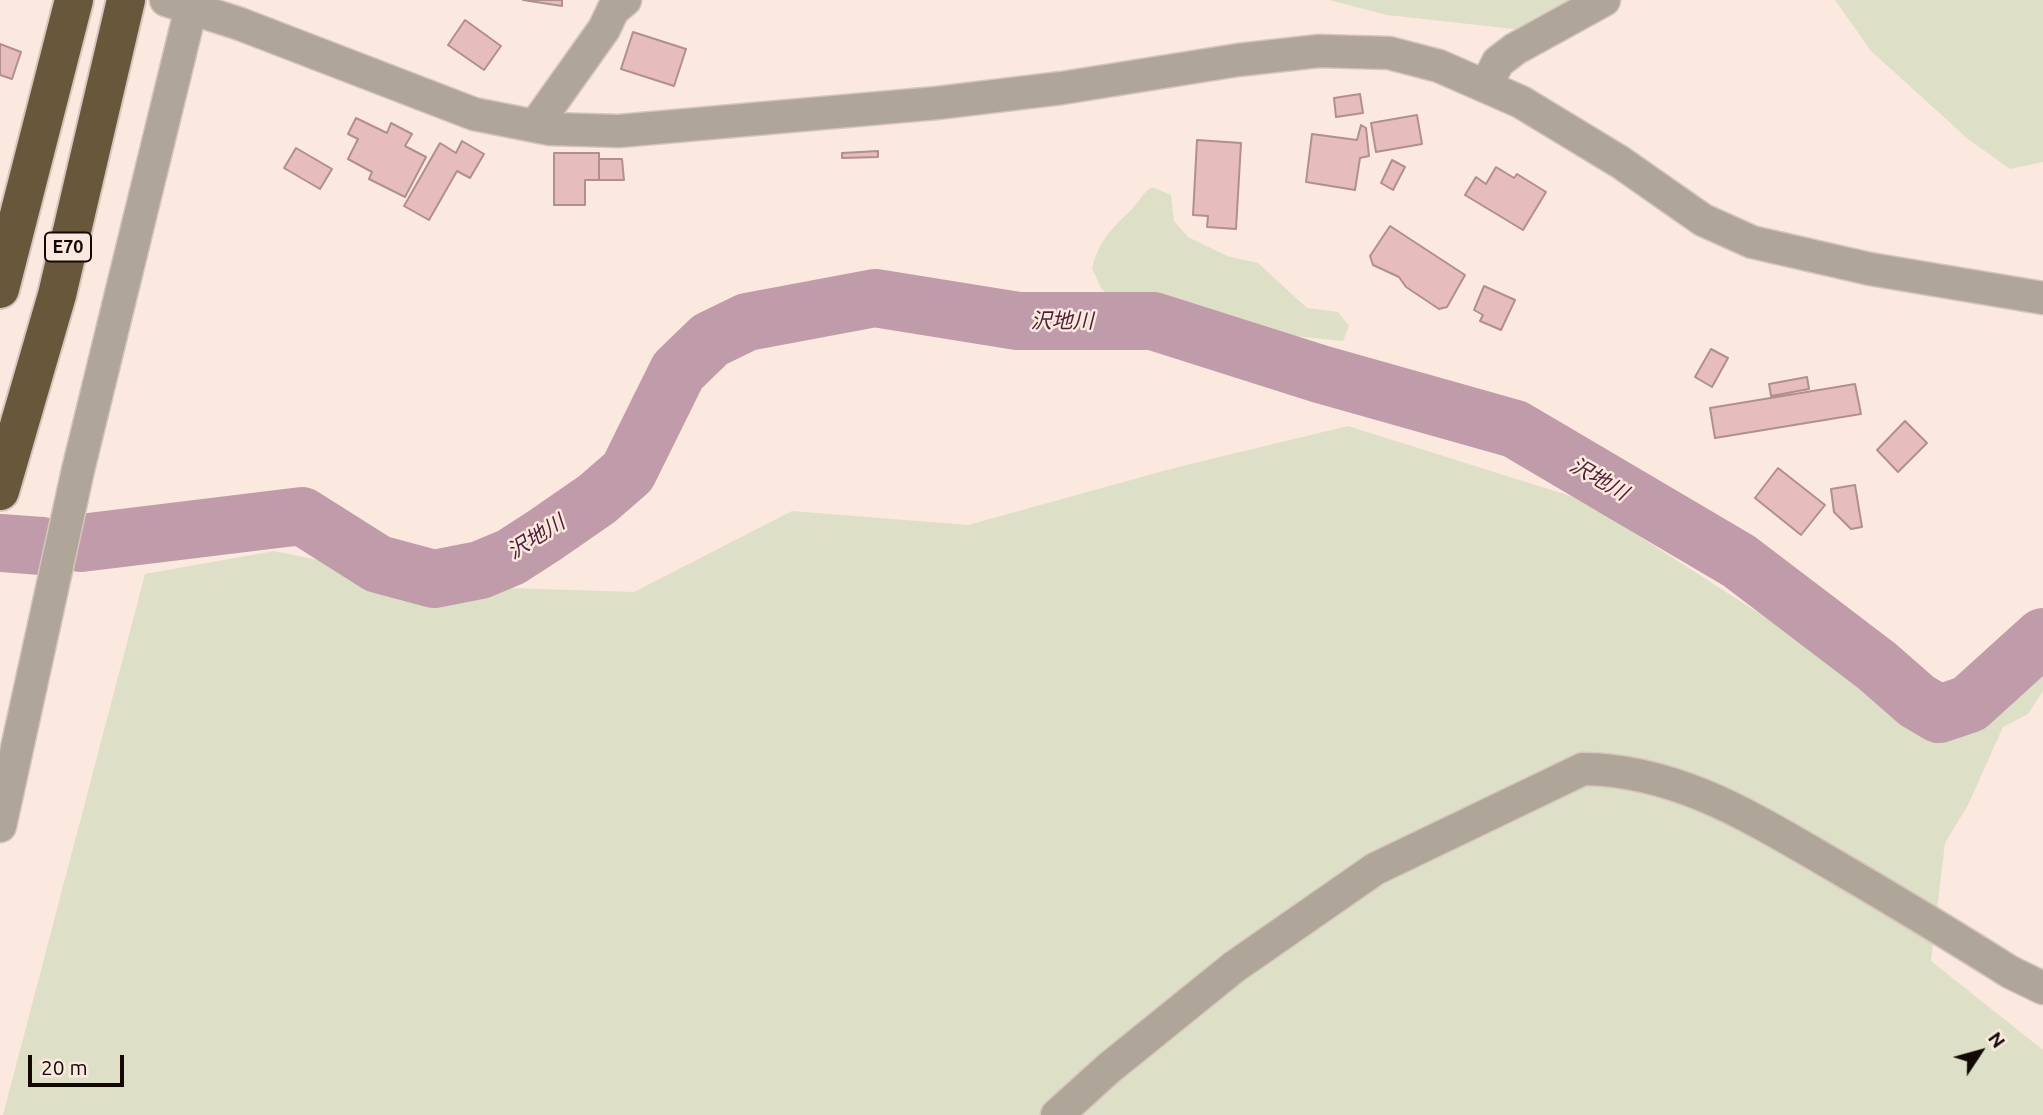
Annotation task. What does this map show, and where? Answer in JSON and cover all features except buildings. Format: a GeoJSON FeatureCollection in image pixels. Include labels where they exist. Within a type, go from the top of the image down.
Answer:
{"type":"FeatureCollection","features":[{"type":"Feature","properties":{"kind":"highway"},"geometry":{"type":"LineString","coordinates":[[0,289],[74,0]]}},
{"type":"Feature","properties":{"kind":"highway","name":"E70"},"geometry":{"type":"LineString","coordinates":[[0,491],[57,295],[126,0]]}},
{"type":"Feature","properties":{"kind":"street"},"geometry":{"type":"LineString","coordinates":[[535,126],[604,29],[613,10],[625,0]]}},
{"type":"Feature","properties":{"kind":"street"},"geometry":{"type":"LineString","coordinates":[[1486,86],[1498,62],[1515,49],[1604,0]]}},
{"type":"Feature","properties":{"kind":"street"},"geometry":{"type":"LineString","coordinates":[[0,826],[178,4],[474,114],[535,126],[619,131],[937,103],[1319,51],[1389,53],[1439,66],[1521,102],[1609,155],[1703,220],[1752,242],[1870,269],[2043,298]]}},
{"type":"Feature","properties":{"kind":"street"},"geometry":{"type":"LineString","coordinates":[[1057,1115],[1109,1068],[1234,967],[1375,869],[1583,769],[1621,770],[1683,785],[1762,823],[2010,972],[2043,988]]}},
{"type":"Feature","properties":{"kind":"green space"},"geometry":{"type":"Polygon","coordinates":[[[1329,0],[1578,0],[1532,31],[1387,15],[1329,0]]]}},
{"type":"Feature","properties":{"kind":"green space"},"geometry":{"type":"Polygon","coordinates":[[[1835,0],[2043,0],[2043,162],[2010,169],[1968,139],[1871,51],[1835,0]]]}},
{"type":"Feature","properties":{"kind":"green space"},"geometry":{"type":"Polygon","coordinates":[[[1152,187],[1171,195],[1174,221],[1188,237],[1227,256],[1258,263],[1307,308],[1338,312],[1349,326],[1343,341],[1254,332],[1201,311],[1157,311],[1136,302],[1114,302],[1101,288],[1092,268],[1111,231],[1152,187]]]}},
{"type":"Feature","properties":{"kind":"green space"},"geometry":{"type":"Polygon","coordinates":[[[1348,426],[1583,500],[1844,668],[1915,726],[1962,729],[1994,699],[2043,661],[2043,691],[2028,714],[2003,727],[1968,805],[1945,843],[1931,961],[2043,1050],[2043,1115],[3,1115],[145,574],[274,551],[446,586],[634,592],[792,511],[968,525],[1178,467],[1348,426]]]}},
{"type":"Feature","properties":{"kind":"waterway","name":"沢地川"},"geometry":{"type":"LineString","coordinates":[[81,543],[302,516],[378,564],[434,579],[480,570],[511,557],[545,535],[597,499],[628,472],[678,371],[710,340],[747,322],[875,298],[1018,321],[1153,321],[1320,374],[1515,429],[1739,561],[1877,666],[1917,701],[1939,714],[1969,704],[2043,637]]}},
{"type":"Feature","properties":{"kind":"waterway","name":"沢地川"},"geometry":{"type":"LineString","coordinates":[[0,543],[42,546]]}}]}
